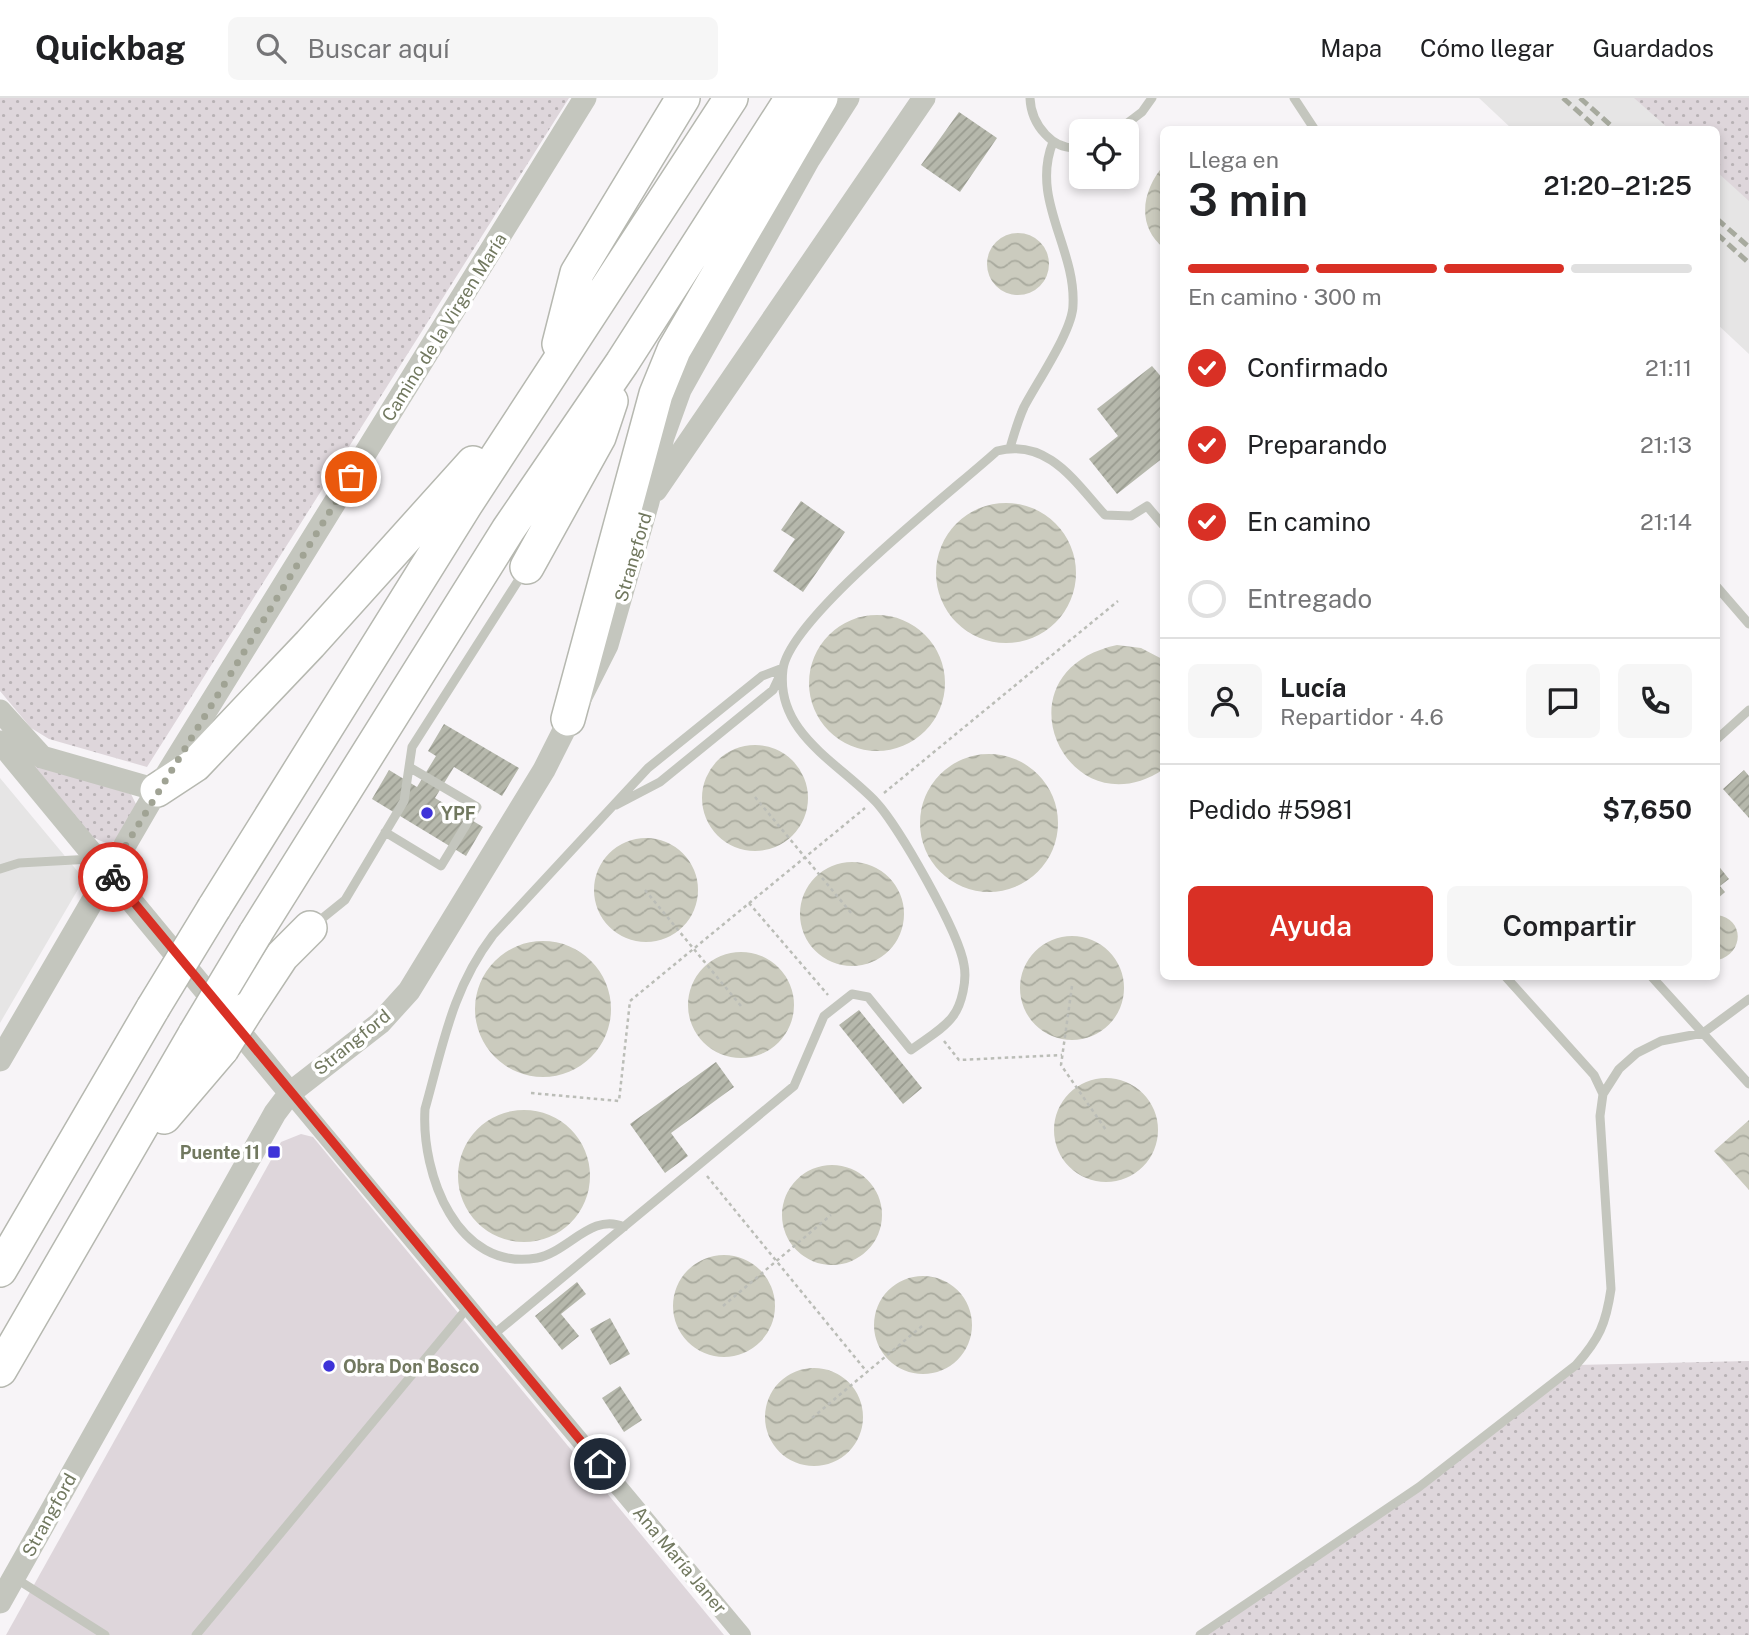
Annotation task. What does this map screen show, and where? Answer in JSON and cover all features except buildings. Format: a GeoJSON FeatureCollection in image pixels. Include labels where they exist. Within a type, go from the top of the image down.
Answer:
{"type":"FeatureCollection","features":[{"type":"Feature","properties":{"kind":"highway"},"geometry":{"type":"LineString","coordinates":[[157,790],[205,755],[328,625],[545,382],[577,273],[683,98]]}},
{"type":"Feature","properties":{"kind":"highway"},"geometry":{"type":"LineString","coordinates":[[0,1270],[214,908],[545,382],[731,98]]}},
{"type":"Feature","properties":{"kind":"highway"},"geometry":{"type":"LineString","coordinates":[[0,1370],[110,1180],[209,1042],[256,934],[508,530],[622,363],[792,98]]}},
{"type":"Feature","properties":{"kind":"highway"},"geometry":{"type":"LineString","coordinates":[[568,719],[656,394],[674,350],[821,98]]}},
{"type":"Feature","properties":{"kind":"highway"},"geometry":{"type":"LineString","coordinates":[[527,567],[599,437],[622,363]]}},
{"type":"Feature","properties":{"kind":"highway"},"geometry":{"type":"LineString","coordinates":[[209,1042],[247,1009],[282,956],[310,928]]}},
{"type":"Feature","properties":{"kind":"street","name":"Camino de la Virgen María"},"geometry":{"type":"LineString","coordinates":[[0,1060],[103,866],[157,790],[585,98]]}},
{"type":"Feature","properties":{"kind":"street","name":"Strangford"},"geometry":{"type":"LineString","coordinates":[[0,1602],[256,1143],[290,1093],[380,1023],[410,991],[544,771],[607,645],[648,502],[663,437],[686,379],[809,159],[848,98]]}},
{"type":"Feature","properties":{"kind":"street","name":"Strangford"},"geometry":{"type":"LineString","coordinates":[[648,502],[924,98]]}},
{"type":"Feature","properties":{"kind":"street"},"geometry":{"type":"LineString","coordinates":[[0,711],[42,757],[157,790]]}},
{"type":"Feature","properties":{"kind":"street","name":"Ana María Janer"},"geometry":{"type":"LineString","coordinates":[[0,741],[742,1635]]}},
{"type":"Feature","properties":{"kind":"lane"},"geometry":{"type":"LineString","coordinates":[[1030,98],[1039,129],[1053,142],[1069,145]]}},
{"type":"Feature","properties":{"kind":"lane"},"geometry":{"type":"LineString","coordinates":[[1133,119],[1152,98]]}},
{"type":"Feature","properties":{"kind":"lane"},"geometry":{"type":"LineString","coordinates":[[1294,98],[1312,126]]}},
{"type":"Feature","properties":{"kind":"lane"},"geometry":{"type":"LineString","coordinates":[[1010,448],[1023,409],[1072,317],[1072,287],[1045,189],[1045,169],[1053,142]]}},
{"type":"Feature","properties":{"kind":"lane"},"geometry":{"type":"LineString","coordinates":[[608,809],[660,782],[774,690],[799,636],[823,604],[998,451],[1010,448],[1040,452],[1057,460],[1105,515],[1131,516],[1147,506],[1160,521]]}},
{"type":"Feature","properties":{"kind":"lane"},"geometry":{"type":"LineString","coordinates":[[310,928],[340,907],[404,802],[412,747],[527,567]]}},
{"type":"Feature","properties":{"kind":"lane"},"geometry":{"type":"LineString","coordinates":[[1720,590],[1749,624]]}},
{"type":"Feature","properties":{"kind":"lane"},"geometry":{"type":"LineString","coordinates":[[493,1335],[794,1086],[824,1016],[852,994],[868,997],[911,1050],[953,1017],[962,995],[965,967],[954,934],[894,826],[874,801],[802,736],[785,705],[783,668]]}},
{"type":"Feature","properties":{"kind":"lane"},"geometry":{"type":"LineString","coordinates":[[624,1227],[614,1223],[598,1224],[573,1241],[540,1257],[519,1259],[485,1251],[463,1234],[444,1204],[424,1125],[425,1109],[460,987],[472,963],[608,809],[648,768],[762,676],[783,668]]}},
{"type":"Feature","properties":{"kind":"lane"},"geometry":{"type":"LineString","coordinates":[[1720,735],[1749,710]]}},
{"type":"Feature","properties":{"kind":"lane"},"geometry":{"type":"LineString","coordinates":[[385,832],[441,866],[477,807],[409,766]]}},
{"type":"Feature","properties":{"kind":"lane"},"geometry":{"type":"LineString","coordinates":[[0,869],[19,863],[103,866]]}},
{"type":"Feature","properties":{"kind":"lane"},"geometry":{"type":"LineString","coordinates":[[1200,1635],[1419,1487],[1576,1365],[1597,1340],[1607,1314],[1611,1289],[1600,1116],[1602,1094],[1594,1075],[1509,980]]}},
{"type":"Feature","properties":{"kind":"lane"},"geometry":{"type":"LineString","coordinates":[[1655,980],[1749,1084]]}},
{"type":"Feature","properties":{"kind":"lane"},"geometry":{"type":"LineString","coordinates":[[1602,1094],[1619,1069],[1637,1053],[1670,1038],[1703,1033],[1749,999]]}},
{"type":"Feature","properties":{"kind":"lane"},"geometry":{"type":"LineString","coordinates":[[196,1635],[469,1306]]}},
{"type":"Feature","properties":{"kind":"lane"},"geometry":{"type":"LineString","coordinates":[[14,1577],[105,1635]]}},
{"type":"Feature","properties":{"kind":"path"},"geometry":{"type":"LineString","coordinates":[[531,1093],[619,1101],[630,1000],[1118,601]]}},
{"type":"Feature","properties":{"kind":"path"},"geometry":{"type":"LineString","coordinates":[[755,797],[852,914]]}},
{"type":"Feature","properties":{"kind":"path"},"geometry":{"type":"LineString","coordinates":[[645,890],[741,1006]]}},
{"type":"Feature","properties":{"kind":"path"},"geometry":{"type":"LineString","coordinates":[[749,903],[836,1006]]}},
{"type":"Feature","properties":{"kind":"path"},"geometry":{"type":"LineString","coordinates":[[1072,986],[1061,1065],[1106,1130]]}},
{"type":"Feature","properties":{"kind":"path"},"geometry":{"type":"LineString","coordinates":[[935,1031],[960,1060],[1063,1055]]}},
{"type":"Feature","properties":{"kind":"path"},"geometry":{"type":"LineString","coordinates":[[699,1165],[867,1372]]}},
{"type":"Feature","properties":{"kind":"path"},"geometry":{"type":"LineString","coordinates":[[723,1306],[831,1215]]}},
{"type":"Feature","properties":{"kind":"path"},"geometry":{"type":"LineString","coordinates":[[812,1418],[922,1326]]}},
{"type":"Feature","properties":{"kind":"shaded area"},"geometry":{"type":"Polygon","coordinates":[[[0,98],[569,98],[147,767],[49,739],[31,728],[0,691],[0,98]]]}},
{"type":"Feature","properties":{"kind":"shaded area"},"geometry":{"type":"Polygon","coordinates":[[[1479,98],[1749,98],[1749,354],[1720,327],[1720,126],[1509,126],[1479,98]]]}},
{"type":"Feature","properties":{"kind":"shaded area"},"geometry":{"type":"Polygon","coordinates":[[[1634,98],[1749,98],[1749,201],[1720,175],[1720,126],[1666,126],[1634,98]]]}},
{"type":"Feature","properties":{"kind":"shaded area"},"geometry":{"type":"Polygon","coordinates":[[[26,758],[49,769],[131,794],[138,808],[118,839],[108,844],[87,835],[26,758]]]}},
{"type":"Feature","properties":{"kind":"shaded area"},"geometry":{"type":"Polygon","coordinates":[[[0,778],[84,879],[0,1023],[0,778]]]}},
{"type":"Feature","properties":{"kind":"shaded area","name":"Obra Don Bosco"},"geometry":{"type":"Polygon","coordinates":[[[301,1134],[313,1137],[724,1635],[6,1635],[281,1142],[301,1134]]]}},
{"type":"Feature","properties":{"kind":"shaded area"},"geometry":{"type":"Polygon","coordinates":[[[1749,1361],[1749,1635],[1200,1635],[1419,1487],[1576,1365],[1749,1361]]]}},
{"type":"Feature","properties":{"kind":"water"},"geometry":{"type":"Polygon","coordinates":[[[1160,171],[1160,244],[1149,229],[1145,207],[1151,185],[1160,171]]]}},
{"type":"Feature","properties":{"kind":"water"},"geometry":{"type":"Polygon","coordinates":[[[1012,233],[1024,233],[1040,242],[1047,252],[1047,276],[1040,286],[1024,295],[1012,295],[1001,290],[992,281],[987,270],[987,258],[992,247],[1001,238],[1012,233]]]}},
{"type":"Feature","properties":{"kind":"water"},"geometry":{"type":"Polygon","coordinates":[[[1006,503],[1033,509],[1055,524],[1070,546],[1076,573],[1070,600],[1055,622],[1033,637],[1006,643],[979,637],[957,622],[942,600],[936,573],[942,546],[957,524],[979,509],[1006,503]]]}},
{"type":"Feature","properties":{"kind":"water"},"geometry":{"type":"Polygon","coordinates":[[[877,615],[903,620],[925,635],[940,657],[945,683],[940,709],[925,731],[903,746],[877,751],[851,746],[829,731],[814,709],[809,683],[814,657],[829,635],[851,620],[877,615]]]}},
{"type":"Feature","properties":{"kind":"water"},"geometry":{"type":"Polygon","coordinates":[[[1117,645],[1141,648],[1160,658],[1160,771],[1129,783],[1098,781],[1074,765],[1057,742],[1051,713],[1058,685],[1079,661],[1117,645]]]}},
{"type":"Feature","properties":{"kind":"water"},"geometry":{"type":"Polygon","coordinates":[[[755,745],[775,749],[792,761],[804,778],[808,798],[804,818],[792,835],[775,847],[755,851],[735,847],[718,835],[706,818],[702,798],[706,778],[718,761],[735,749],[755,745]]]}},
{"type":"Feature","properties":{"kind":"water"},"geometry":{"type":"Polygon","coordinates":[[[989,754],[1016,759],[1038,774],[1053,796],[1058,823],[1053,850],[1038,872],[1016,887],[989,892],[962,887],[940,872],[925,850],[920,823],[925,796],[940,774],[962,759],[989,754]]]}},
{"type":"Feature","properties":{"kind":"water"},"geometry":{"type":"Polygon","coordinates":[[[646,838],[666,842],[683,853],[694,870],[698,890],[694,910],[683,927],[666,938],[646,942],[626,938],[609,927],[598,910],[594,890],[598,870],[609,853],[626,842],[646,838]]]}},
{"type":"Feature","properties":{"kind":"water"},"geometry":{"type":"Polygon","coordinates":[[[852,862],[872,866],[889,877],[900,894],[904,914],[900,934],[889,951],[872,962],[852,966],[832,962],[815,951],[804,934],[800,914],[804,894],[815,877],[832,866],[852,862]]]}},
{"type":"Feature","properties":{"kind":"water"},"geometry":{"type":"Polygon","coordinates":[[[1720,916],[1733,923],[1738,936],[1733,951],[1720,959],[1720,916]]]}},
{"type":"Feature","properties":{"kind":"water"},"geometry":{"type":"Polygon","coordinates":[[[1072,936],[1092,940],[1109,951],[1120,968],[1124,988],[1120,1008],[1109,1025],[1092,1036],[1072,1040],[1052,1036],[1035,1025],[1024,1008],[1020,988],[1024,968],[1035,951],[1052,940],[1072,936]]]}},
{"type":"Feature","properties":{"kind":"water"},"geometry":{"type":"Polygon","coordinates":[[[543,941],[569,946],[591,961],[606,983],[611,1009],[606,1035],[591,1057],[569,1072],[543,1077],[517,1072],[495,1057],[480,1035],[475,1009],[480,983],[495,961],[517,946],[543,941]]]}},
{"type":"Feature","properties":{"kind":"water"},"geometry":{"type":"Polygon","coordinates":[[[741,952],[761,956],[778,968],[790,985],[794,1005],[790,1025],[778,1042],[761,1054],[741,1058],[721,1054],[704,1042],[692,1025],[688,1005],[692,985],[704,968],[721,956],[741,952]]]}},
{"type":"Feature","properties":{"kind":"water"},"geometry":{"type":"Polygon","coordinates":[[[1106,1078],[1126,1082],[1143,1093],[1154,1110],[1158,1130],[1154,1150],[1143,1167],[1126,1178],[1106,1182],[1086,1178],[1069,1167],[1058,1150],[1054,1130],[1058,1110],[1069,1093],[1086,1082],[1106,1078]]]}},
{"type":"Feature","properties":{"kind":"water"},"geometry":{"type":"Polygon","coordinates":[[[524,1110],[549,1115],[571,1129],[585,1151],[590,1176],[585,1201],[571,1223],[549,1237],[524,1242],[499,1237],[477,1223],[463,1201],[458,1176],[463,1151],[477,1129],[499,1115],[524,1110]]]}},
{"type":"Feature","properties":{"kind":"water"},"geometry":{"type":"Polygon","coordinates":[[[1749,1120],[1749,1190],[1714,1151],[1749,1120]]]}},
{"type":"Feature","properties":{"kind":"water"},"geometry":{"type":"Polygon","coordinates":[[[832,1165],[851,1168],[868,1179],[879,1196],[882,1215],[879,1234],[868,1251],[851,1262],[832,1265],[813,1262],[796,1251],[785,1234],[782,1215],[785,1196],[796,1179],[813,1168],[832,1165]]]}},
{"type":"Feature","properties":{"kind":"water"},"geometry":{"type":"Polygon","coordinates":[[[724,1255],[753,1263],[767,1277],[775,1306],[767,1335],[753,1349],[724,1357],[695,1349],[681,1335],[673,1306],[681,1277],[695,1263],[724,1255]]]}},
{"type":"Feature","properties":{"kind":"water"},"geometry":{"type":"Polygon","coordinates":[[[923,1276],[942,1280],[958,1290],[968,1306],[972,1325],[968,1344],[958,1360],[942,1370],[923,1374],[904,1370],[888,1360],[878,1344],[874,1325],[878,1306],[888,1290],[904,1280],[923,1276]]]}},
{"type":"Feature","properties":{"kind":"water"},"geometry":{"type":"Polygon","coordinates":[[[814,1368],[833,1372],[848,1383],[859,1398],[863,1417],[859,1436],[848,1451],[833,1462],[814,1466],[795,1462],[780,1451],[769,1436],[765,1417],[769,1398],[780,1383],[795,1372],[814,1368]]]}},
{"type":"Feature","properties":{"kind":"railway"},"geometry":{"type":"LineString","coordinates":[[1563,98],[1594,126]]}},
{"type":"Feature","properties":{"kind":"railway"},"geometry":{"type":"LineString","coordinates":[[1580,98],[1612,126]]}},
{"type":"Feature","properties":{"kind":"railway"},"geometry":{"type":"LineString","coordinates":[[1720,222],[1749,247]]}},
{"type":"Feature","properties":{"kind":"railway"},"geometry":{"type":"LineString","coordinates":[[1720,237],[1749,263]]}},
{"type":"Feature","properties":{"kind":"way so far"},"geometry":{"type":"LineString","coordinates":[[113,877],[109,873],[157,790],[351,477]]}},
{"type":"Feature","properties":{"kind":"place","name":"YPF"},"geometry":{"type":"Point","coordinates":[427,813]}},
{"type":"Feature","properties":{"kind":"place","name":"Puente 11"},"geometry":{"type":"Point","coordinates":[274,1152]}},
{"type":"Feature","properties":{"kind":"place","name":"Obra Don Bosco"},"geometry":{"type":"Point","coordinates":[329,1366]}},
{"type":"Feature","properties":{"kind":"route"},"geometry":{"type":"LineString","coordinates":[[113,877],[600,1464]]}}]}
